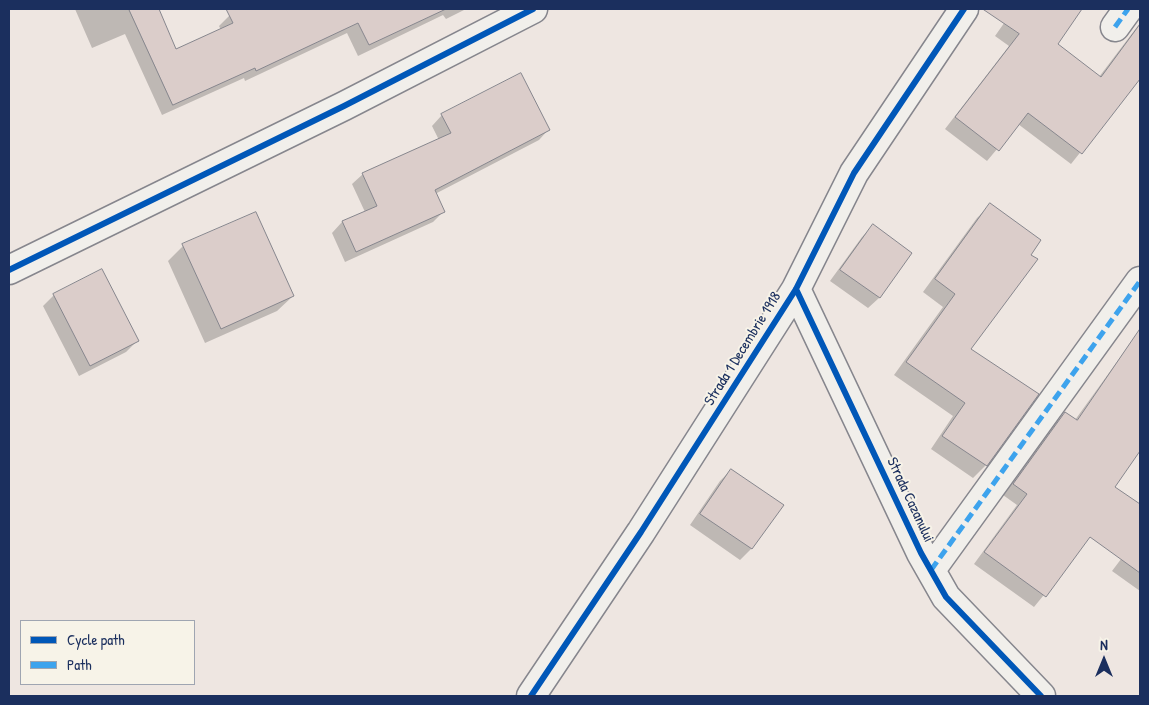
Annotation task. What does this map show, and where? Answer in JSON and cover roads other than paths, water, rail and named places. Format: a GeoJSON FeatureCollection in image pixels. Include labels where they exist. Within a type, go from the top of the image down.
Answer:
{"type":"FeatureCollection","features":[{"type":"Feature","properties":{"kind":"street"},"geometry":{"type":"LineString","coordinates":[[9,270],[344,106],[533,9]]}},
{"type":"Feature","properties":{"kind":"street","name":"Strada 1 Decembrie 1918"},"geometry":{"type":"LineString","coordinates":[[531,696],[641,532],[796,289],[854,173],[964,9]]}},
{"type":"Feature","properties":{"kind":"street"},"geometry":{"type":"LineString","coordinates":[[931,570],[1140,281]]}},
{"type":"Feature","properties":{"kind":"street","name":"Strada Cazanului"},"geometry":{"type":"LineString","coordinates":[[796,289],[931,570],[946,597],[1041,696]]}}]}
